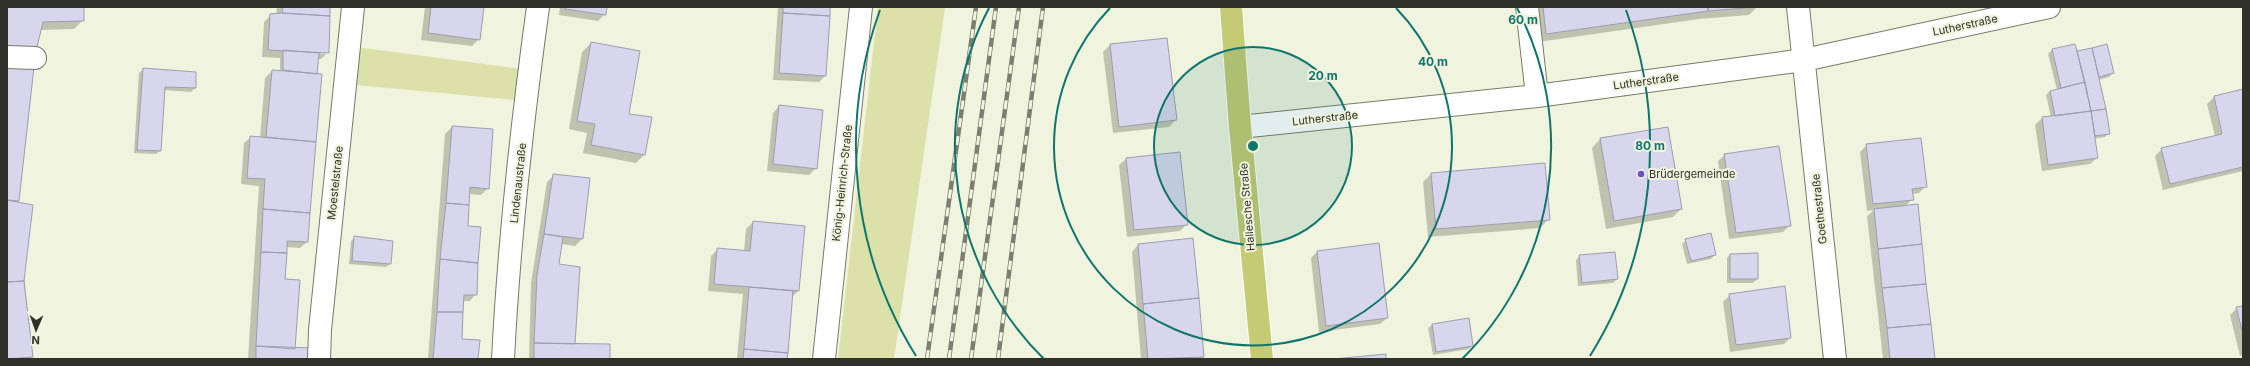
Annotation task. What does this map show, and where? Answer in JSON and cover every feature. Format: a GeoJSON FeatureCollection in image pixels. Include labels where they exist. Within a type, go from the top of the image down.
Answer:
{"type":"FeatureCollection","features":[{"type":"Feature","properties":{"kind":"main road","name":"Hallesche Straße"},"geometry":{"type":"LineString","coordinates":[[1231,7],[1240,128],[1262,359]]}},
{"type":"Feature","properties":{"kind":"street","name":"Moestelstraße"},"geometry":{"type":"LineString","coordinates":[[319,359],[320,330],[353,7]]}},
{"type":"Feature","properties":{"kind":"street","name":"Lindenaustraße"},"geometry":{"type":"LineString","coordinates":[[503,359],[505,313],[526,102],[538,7]]}},
{"type":"Feature","properties":{"kind":"street","name":"König-Heinrich-Straße"},"geometry":{"type":"LineString","coordinates":[[824,359],[861,7]]}},
{"type":"Feature","properties":{"kind":"street"},"geometry":{"type":"LineString","coordinates":[[1527,7],[1537,96]]}},
{"type":"Feature","properties":{"kind":"street","name":"Goethestraße"},"geometry":{"type":"LineString","coordinates":[[1798,7],[1834,359]]}},
{"type":"Feature","properties":{"kind":"street","name":"Lutherstraße"},"geometry":{"type":"LineString","coordinates":[[1240,128],[1537,96],[1804,60],[2049,7]]}},
{"type":"Feature","properties":{"kind":"street"},"geometry":{"type":"LineString","coordinates":[[7,57],[35,58]]}},
{"type":"Feature","properties":{"kind":"green space"},"geometry":{"type":"Polygon","coordinates":[[[878,7],[945,7],[894,359],[838,359],[878,7]]]}},
{"type":"Feature","properties":{"kind":"green space"},"geometry":{"type":"Polygon","coordinates":[[[349,46],[529,70],[526,101],[346,84],[349,46]]]}},
{"type":"Feature","properties":{"kind":"building"},"geometry":{"type":"Polygon","coordinates":[[[7,7],[84,7],[84,21],[43,22],[36,51],[7,47],[7,7]]]}},
{"type":"Feature","properties":{"kind":"building"},"geometry":{"type":"Polygon","coordinates":[[[283,7],[330,7],[330,16],[282,13],[283,7]]]}},
{"type":"Feature","properties":{"kind":"building"},"geometry":{"type":"Polygon","coordinates":[[[431,7],[484,7],[480,40],[428,33],[431,7]]]}},
{"type":"Feature","properties":{"kind":"building"},"geometry":{"type":"Polygon","coordinates":[[[566,7],[607,7],[606,15],[565,9],[566,7]]]}},
{"type":"Feature","properties":{"kind":"building"},"geometry":{"type":"Polygon","coordinates":[[[783,7],[830,7],[830,16],[783,13],[783,7]]]}},
{"type":"Feature","properties":{"kind":"building"},"geometry":{"type":"Polygon","coordinates":[[[1543,7],[1708,7],[1708,11],[1546,34],[1543,7]]]}},
{"type":"Feature","properties":{"kind":"building"},"geometry":{"type":"Polygon","coordinates":[[[1708,7],[1757,7],[1708,11],[1708,7]]]}},
{"type":"Feature","properties":{"kind":"building"},"geometry":{"type":"Polygon","coordinates":[[[282,13],[330,16],[329,53],[268,50],[270,14],[282,13]]]}},
{"type":"Feature","properties":{"kind":"building"},"geometry":{"type":"Polygon","coordinates":[[[783,13],[830,16],[826,76],[779,73],[783,13]]]}},
{"type":"Feature","properties":{"kind":"building"},"geometry":{"type":"Polygon","coordinates":[[[1167,38],[1177,120],[1119,127],[1110,44],[1167,38]]]}},
{"type":"Feature","properties":{"kind":"building"},"geometry":{"type":"Polygon","coordinates":[[[591,42],[640,51],[629,114],[652,117],[645,155],[591,145],[595,124],[577,121],[591,42]]]}},
{"type":"Feature","properties":{"kind":"building"},"geometry":{"type":"Polygon","coordinates":[[[2075,44],[2085,82],[2061,88],[2052,49],[2075,44]]]}},
{"type":"Feature","properties":{"kind":"building"},"geometry":{"type":"Polygon","coordinates":[[[2107,44],[2114,73],[2099,77],[2092,48],[2107,44]]]}},
{"type":"Feature","properties":{"kind":"building"},"geometry":{"type":"Polygon","coordinates":[[[7,47],[35,58],[19,201],[7,200],[7,47]]]}},
{"type":"Feature","properties":{"kind":"building"},"geometry":{"type":"Polygon","coordinates":[[[2092,48],[2106,109],[2091,111],[2077,51],[2092,48]]]}},
{"type":"Feature","properties":{"kind":"building"},"geometry":{"type":"Polygon","coordinates":[[[283,50],[319,53],[317,74],[283,70],[283,50]]]}},
{"type":"Feature","properties":{"kind":"building"},"geometry":{"type":"Polygon","coordinates":[[[143,68],[196,72],[196,88],[165,87],[161,151],[137,150],[143,68]]]}},
{"type":"Feature","properties":{"kind":"building"},"geometry":{"type":"Polygon","coordinates":[[[272,70],[322,74],[316,142],[266,137],[272,70]]]}},
{"type":"Feature","properties":{"kind":"building"},"geometry":{"type":"Polygon","coordinates":[[[2085,82],[2091,111],[2055,116],[2050,91],[2085,82]]]}},
{"type":"Feature","properties":{"kind":"building"},"geometry":{"type":"Polygon","coordinates":[[[2243,89],[2243,167],[2170,184],[2161,148],[2222,134],[2214,96],[2243,89]]]}},
{"type":"Feature","properties":{"kind":"building"},"geometry":{"type":"Polygon","coordinates":[[[779,105],[823,110],[817,169],[773,164],[779,105]]]}},
{"type":"Feature","properties":{"kind":"building"},"geometry":{"type":"Polygon","coordinates":[[[2106,109],[2110,134],[2095,136],[2091,111],[2106,109]]]}},
{"type":"Feature","properties":{"kind":"building"},"geometry":{"type":"Polygon","coordinates":[[[2091,111],[2098,158],[2048,165],[2042,117],[2091,111]]]}},
{"type":"Feature","properties":{"kind":"building"},"geometry":{"type":"Polygon","coordinates":[[[452,126],[493,129],[489,189],[470,187],[469,205],[446,203],[452,126]]]}},
{"type":"Feature","properties":{"kind":"building","name":"Brüdergemeinde"},"geometry":{"type":"Polygon","coordinates":[[[1668,127],[1682,209],[1614,221],[1600,138],[1668,127]]]}},
{"type":"Feature","properties":{"kind":"building"},"geometry":{"type":"Polygon","coordinates":[[[250,136],[316,142],[310,213],[263,209],[265,179],[247,178],[250,136]]]}},
{"type":"Feature","properties":{"kind":"building"},"geometry":{"type":"Polygon","coordinates":[[[1921,138],[1927,187],[1912,189],[1914,200],[1873,204],[1866,144],[1921,138]]]}},
{"type":"Feature","properties":{"kind":"building"},"geometry":{"type":"Polygon","coordinates":[[[1779,146],[1791,226],[1736,233],[1724,154],[1779,146]]]}},
{"type":"Feature","properties":{"kind":"building"},"geometry":{"type":"Polygon","coordinates":[[[1180,152],[1188,225],[1134,230],[1126,158],[1180,152]]]}},
{"type":"Feature","properties":{"kind":"building"},"geometry":{"type":"Polygon","coordinates":[[[1545,163],[1550,220],[1436,229],[1431,173],[1545,163]]]}},
{"type":"Feature","properties":{"kind":"building"},"geometry":{"type":"Polygon","coordinates":[[[553,174],[590,178],[583,239],[544,234],[553,174]]]}},
{"type":"Feature","properties":{"kind":"building"},"geometry":{"type":"Polygon","coordinates":[[[7,200],[33,205],[24,281],[7,282],[7,200]]]}},
{"type":"Feature","properties":{"kind":"building"},"geometry":{"type":"Polygon","coordinates":[[[446,203],[469,205],[468,226],[481,227],[478,263],[440,259],[446,203]]]}},
{"type":"Feature","properties":{"kind":"building"},"geometry":{"type":"Polygon","coordinates":[[[1918,204],[1922,244],[1878,249],[1874,209],[1918,204]]]}},
{"type":"Feature","properties":{"kind":"building"},"geometry":{"type":"Polygon","coordinates":[[[263,209],[310,213],[308,242],[287,241],[287,253],[261,252],[263,209]]]}},
{"type":"Feature","properties":{"kind":"building"},"geometry":{"type":"Polygon","coordinates":[[[753,221],[805,226],[799,291],[714,284],[717,248],[750,251],[753,221]]]}},
{"type":"Feature","properties":{"kind":"building"},"geometry":{"type":"Polygon","coordinates":[[[1711,233],[1716,255],[1691,261],[1685,239],[1711,233]]]}},
{"type":"Feature","properties":{"kind":"building"},"geometry":{"type":"Polygon","coordinates":[[[544,234],[563,237],[559,264],[580,267],[575,344],[534,343],[537,275],[544,234]]]}},
{"type":"Feature","properties":{"kind":"building"},"geometry":{"type":"Polygon","coordinates":[[[354,236],[393,241],[391,264],[352,261],[354,236]]]}},
{"type":"Feature","properties":{"kind":"building"},"geometry":{"type":"Polygon","coordinates":[[[1193,238],[1199,298],[1143,304],[1138,244],[1193,238]]]}},
{"type":"Feature","properties":{"kind":"building"},"geometry":{"type":"Polygon","coordinates":[[[1379,243],[1388,318],[1326,326],[1317,251],[1379,243]]]}},
{"type":"Feature","properties":{"kind":"building"},"geometry":{"type":"Polygon","coordinates":[[[1922,244],[1926,284],[1882,288],[1878,249],[1922,244]]]}},
{"type":"Feature","properties":{"kind":"building"},"geometry":{"type":"Polygon","coordinates":[[[261,252],[287,253],[285,279],[300,280],[295,349],[256,346],[261,252]]]}},
{"type":"Feature","properties":{"kind":"building"},"geometry":{"type":"Polygon","coordinates":[[[1615,252],[1618,279],[1582,283],[1579,255],[1615,252]]]}},
{"type":"Feature","properties":{"kind":"building"},"geometry":{"type":"Polygon","coordinates":[[[1758,253],[1758,279],[1730,279],[1730,254],[1758,253]]]}},
{"type":"Feature","properties":{"kind":"building"},"geometry":{"type":"Polygon","coordinates":[[[440,259],[478,263],[477,295],[464,295],[463,312],[437,312],[440,259]]]}},
{"type":"Feature","properties":{"kind":"building"},"geometry":{"type":"Polygon","coordinates":[[[24,281],[33,357],[7,359],[7,282],[24,281]]]}},
{"type":"Feature","properties":{"kind":"building"},"geometry":{"type":"Polygon","coordinates":[[[1926,284],[1931,324],[1887,328],[1882,288],[1926,284]]]}},
{"type":"Feature","properties":{"kind":"building"},"geometry":{"type":"Polygon","coordinates":[[[1785,286],[1791,338],[1736,345],[1729,294],[1785,286]]]}},
{"type":"Feature","properties":{"kind":"building"},"geometry":{"type":"Polygon","coordinates":[[[749,287],[793,291],[788,353],[744,349],[749,287]]]}},
{"type":"Feature","properties":{"kind":"building"},"geometry":{"type":"Polygon","coordinates":[[[1199,298],[1204,357],[1148,359],[1143,304],[1199,298]]]}},
{"type":"Feature","properties":{"kind":"building"},"geometry":{"type":"Polygon","coordinates":[[[2243,306],[2243,334],[2236,307],[2243,306]]]}},
{"type":"Feature","properties":{"kind":"building"},"geometry":{"type":"Polygon","coordinates":[[[437,312],[463,312],[462,339],[480,340],[478,359],[433,359],[437,312]]]}},
{"type":"Feature","properties":{"kind":"building"},"geometry":{"type":"Polygon","coordinates":[[[1469,318],[1473,346],[1436,352],[1432,324],[1469,318]]]}},
{"type":"Feature","properties":{"kind":"building"},"geometry":{"type":"Polygon","coordinates":[[[1931,324],[1935,359],[1890,359],[1887,328],[1931,324]]]}},
{"type":"Feature","properties":{"kind":"building"},"geometry":{"type":"Polygon","coordinates":[[[534,343],[610,344],[610,359],[534,359],[534,343]]]}},
{"type":"Feature","properties":{"kind":"building"},"geometry":{"type":"Polygon","coordinates":[[[256,346],[313,348],[313,359],[256,359],[256,346]]]}},
{"type":"Feature","properties":{"kind":"building"},"geometry":{"type":"Polygon","coordinates":[[[744,349],[788,353],[787,359],[743,359],[744,349]]]}},
{"type":"Feature","properties":{"kind":"building"},"geometry":{"type":"Polygon","coordinates":[[[1386,354],[1386,359],[1333,359],[1386,354]]]}},
{"type":"Feature","properties":{"kind":"railway"},"geometry":{"type":"LineString","coordinates":[[927,359],[976,7]]}},
{"type":"Feature","properties":{"kind":"railway"},"geometry":{"type":"LineString","coordinates":[[949,359],[996,7]]}},
{"type":"Feature","properties":{"kind":"railway"},"geometry":{"type":"LineString","coordinates":[[971,359],[1019,7]]}},
{"type":"Feature","properties":{"kind":"railway"},"geometry":{"type":"LineString","coordinates":[[998,359],[1043,7]]}},
{"type":"Feature","properties":{"kind":"place","name":"Brüdergemeinde"},"geometry":{"type":"Point","coordinates":[1641,174]}}]}
